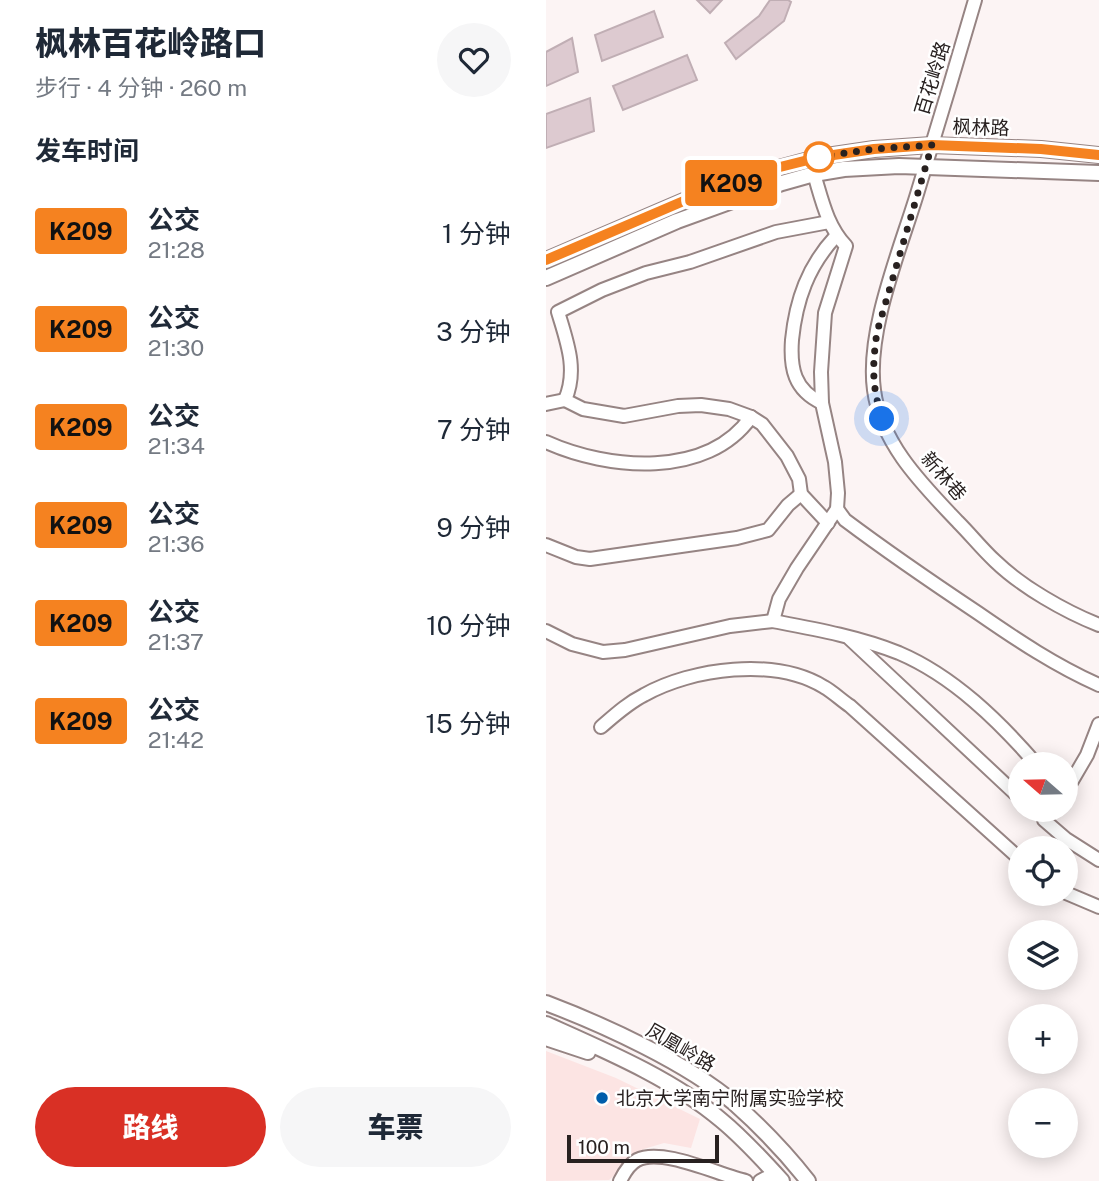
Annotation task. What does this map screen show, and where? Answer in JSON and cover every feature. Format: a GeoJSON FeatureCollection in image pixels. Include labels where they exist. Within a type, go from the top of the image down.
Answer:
{"type":"FeatureCollection","features":[{"type":"Feature","properties":{"kind":"main road","name":"枫林路"},"geometry":{"type":"LineString","coordinates":[[546,260],[700,194],[768,170],[849,152],[932,145],[1041,149],[1099,155]]}},
{"type":"Feature","properties":{"kind":"main road"},"geometry":{"type":"LineString","coordinates":[[546,278],[677,221],[814,174],[875,167],[1099,173]]}},
{"type":"Feature","properties":{"kind":"main road","name":"凤凰岭路"},"geometry":{"type":"LineString","coordinates":[[546,1000],[661,1057],[733,1102],[775,1142],[808,1181]]}},
{"type":"Feature","properties":{"kind":"main road","name":"凤凰岭路"},"geometry":{"type":"LineString","coordinates":[[546,1024],[686,1095],[721,1119],[779,1177]]}},
{"type":"Feature","properties":{"kind":"main road"},"geometry":{"type":"LineString","coordinates":[[546,1038],[629,1064]]}},
{"type":"Feature","properties":{"kind":"street","name":"百花岭路"},"geometry":{"type":"LineString","coordinates":[[926,167],[975,0]]}},
{"type":"Feature","properties":{"kind":"street","name":"新林巷"},"geometry":{"type":"LineString","coordinates":[[926,167],[877,332],[873,361],[874,391],[882,419],[896,450],[922,484],[997,563],[1077,616],[1099,625]]}},
{"type":"Feature","properties":{"kind":"street"},"geometry":{"type":"LineString","coordinates":[[773,621],[779,599],[837,509],[835,463],[822,403],[821,372],[825,313],[846,246],[836,236],[829,222],[814,174]]}},
{"type":"Feature","properties":{"kind":"street"},"geometry":{"type":"LineString","coordinates":[[565,400],[571,386],[572,367],[552,315],[602,290],[646,273],[690,262],[776,232],[829,222]]}},
{"type":"Feature","properties":{"kind":"street"},"geometry":{"type":"LineString","coordinates":[[822,403],[810,398],[799,385],[790,359],[794,315],[801,291],[811,268],[836,236]]}},
{"type":"Feature","properties":{"kind":"street"},"geometry":{"type":"LineString","coordinates":[[546,404],[565,400],[583,409],[624,416],[678,406],[701,405],[729,409],[751,417],[762,424],[787,456],[799,479],[801,494],[828,523]]}},
{"type":"Feature","properties":{"kind":"street"},"geometry":{"type":"LineString","coordinates":[[546,442],[581,457],[614,463],[681,460],[723,445],[740,433],[751,417]]}},
{"type":"Feature","properties":{"kind":"street"},"geometry":{"type":"LineString","coordinates":[[546,545],[561,552],[590,559],[737,538],[768,530],[788,505],[801,494]]}},
{"type":"Feature","properties":{"kind":"street"},"geometry":{"type":"LineString","coordinates":[[837,509],[845,520],[914,571],[1014,638],[1099,685]]}},
{"type":"Feature","properties":{"kind":"street"},"geometry":{"type":"LineString","coordinates":[[546,631],[572,643],[603,652],[625,650],[730,626],[773,621],[847,637],[898,653],[932,670],[960,690],[1025,752]]}},
{"type":"Feature","properties":{"kind":"street"},"geometry":{"type":"LineString","coordinates":[[847,637],[1008,787]]}},
{"type":"Feature","properties":{"kind":"street"},"geometry":{"type":"LineString","coordinates":[[601,727],[644,694],[700,675],[731,669],[792,674],[823,686],[850,706],[1008,848]]}},
{"type":"Feature","properties":{"kind":"street"},"geometry":{"type":"LineString","coordinates":[[1078,770],[1099,724]]}},
{"type":"Feature","properties":{"kind":"street"},"geometry":{"type":"LineString","coordinates":[[1053,822],[1066,839],[1099,860]]}},
{"type":"Feature","properties":{"kind":"street"},"geometry":{"type":"LineString","coordinates":[[1078,898],[1099,907]]}},
{"type":"Feature","properties":{"kind":"street"},"geometry":{"type":"LineString","coordinates":[[621,1181],[627,1168],[638,1159],[651,1156],[665,1157],[746,1181]]}},
{"type":"Feature","properties":{"kind":"street"},"geometry":{"type":"LineString","coordinates":[[760,1181],[779,1177]]}},
{"type":"Feature","properties":{"kind":"shaded area","name":"北京大学南宁附属实验学校"},"geometry":{"type":"Polygon","coordinates":[[[546,1051],[616,1078],[700,1119],[691,1148],[664,1143],[644,1149],[609,1180],[546,1181],[546,1051]]]}},
{"type":"Feature","properties":{"kind":"building"},"geometry":{"type":"Polygon","coordinates":[[[697,0],[722,0],[710,13],[697,0]]]}},
{"type":"Feature","properties":{"kind":"building"},"geometry":{"type":"Polygon","coordinates":[[[770,0],[791,2],[784,21],[736,59],[725,43],[759,16],[770,0]]]}},
{"type":"Feature","properties":{"kind":"building"},"geometry":{"type":"Polygon","coordinates":[[[654,11],[663,37],[602,61],[595,35],[654,11]]]}},
{"type":"Feature","properties":{"kind":"building"},"geometry":{"type":"Polygon","coordinates":[[[572,38],[578,72],[546,86],[546,52],[572,38]]]}},
{"type":"Feature","properties":{"kind":"building"},"geometry":{"type":"Polygon","coordinates":[[[687,55],[697,80],[623,110],[613,86],[687,55]]]}},
{"type":"Feature","properties":{"kind":"building"},"geometry":{"type":"Polygon","coordinates":[[[590,98],[594,131],[546,148],[546,114],[590,98]]]}},
{"type":"Feature","properties":{"kind":"bus line","name":"K209"},"geometry":{"type":"LineString","coordinates":[[546,260],[700,194],[768,170],[820,157],[874,149],[932,145],[1041,149],[1099,155]]}},
{"type":"Feature","properties":{"kind":"place","name":"北京大学南宁附属实验学校"},"geometry":{"type":"Point","coordinates":[602,1098]}},
{"type":"Feature","properties":{"kind":"route"},"geometry":{"type":"LineString","coordinates":[[819,157],[874,149],[932,145],[877,332],[873,361],[874,391],[882,419]]}}]}
